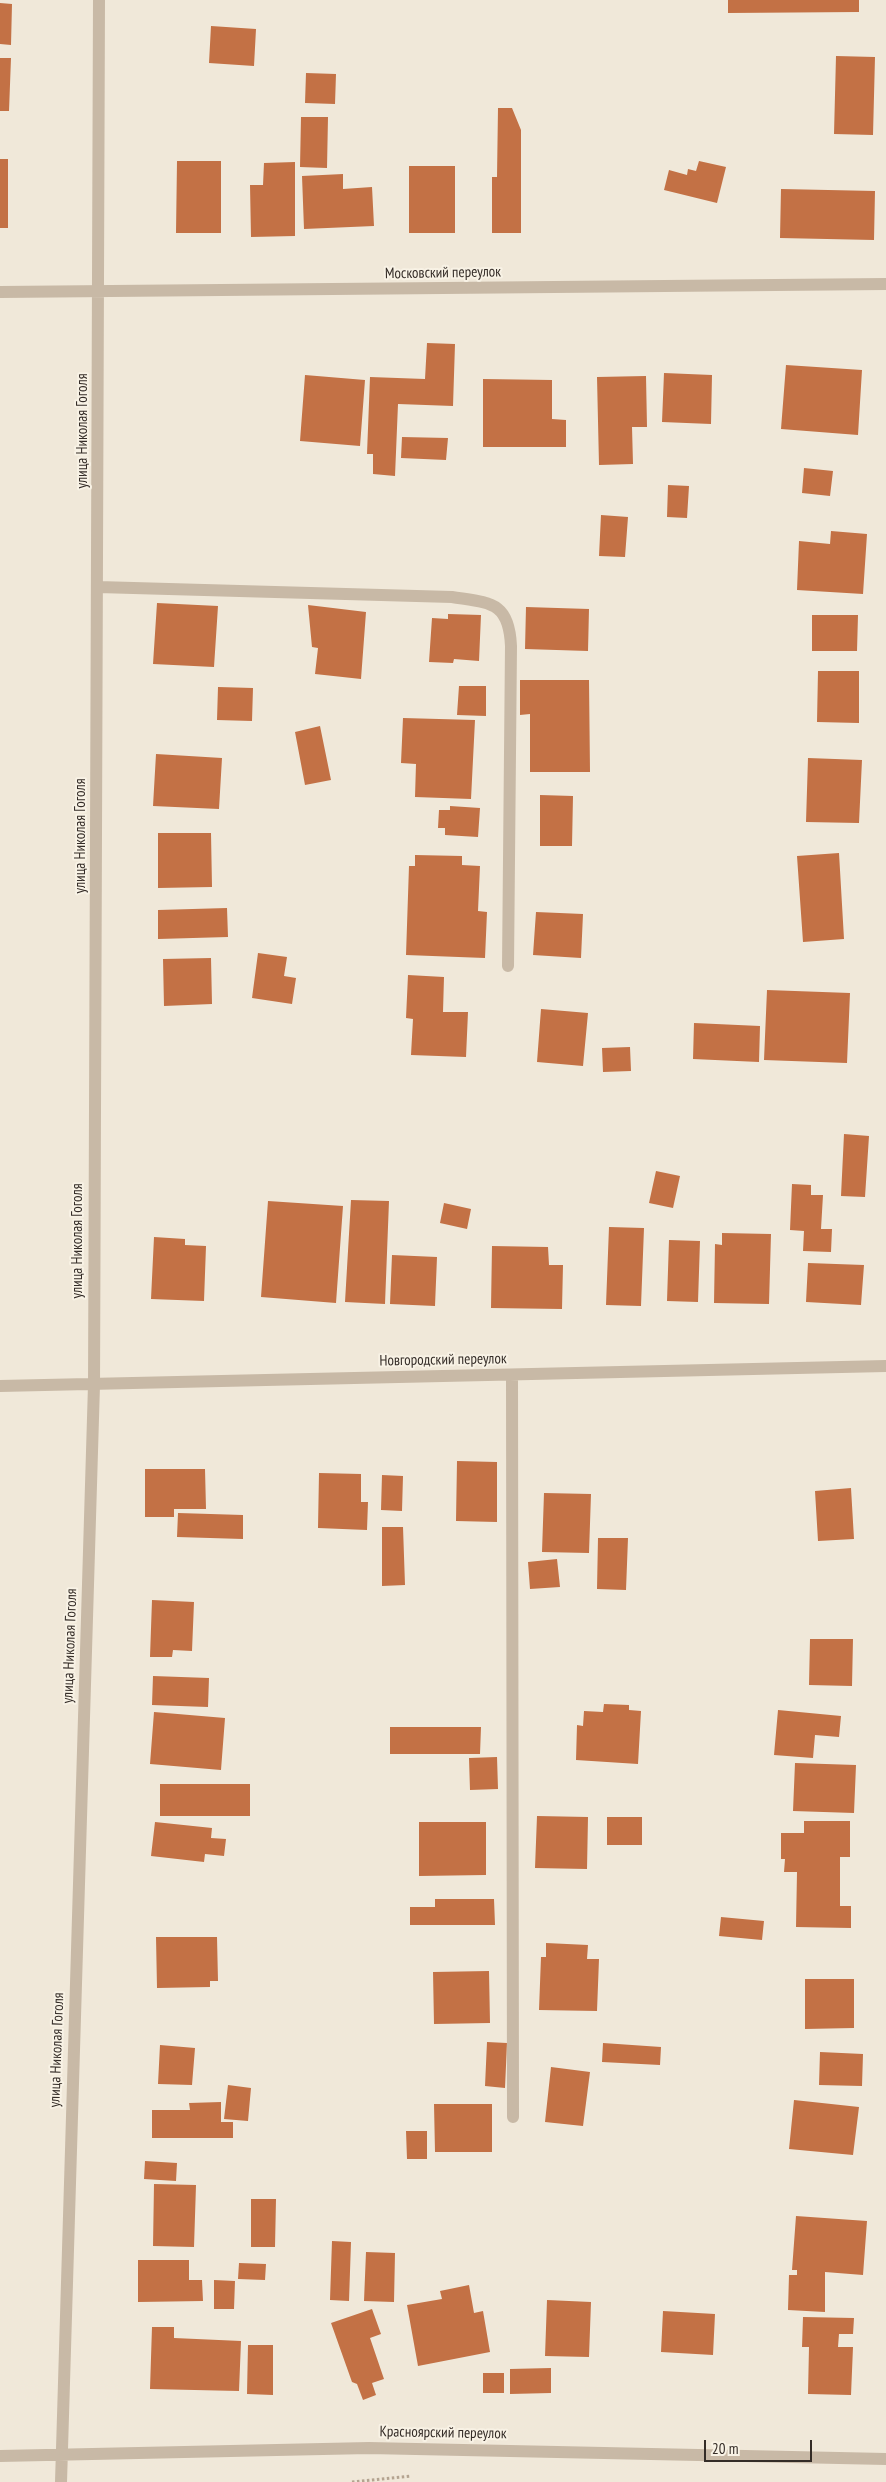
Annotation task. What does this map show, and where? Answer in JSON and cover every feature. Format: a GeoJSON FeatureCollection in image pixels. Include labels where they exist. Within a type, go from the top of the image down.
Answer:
{"type":"FeatureCollection","features":[{"type":"Feature","properties":{"kind":"street","name":"улица Николая Гоголя"},"geometry":{"type":"LineString","coordinates":[[62,2482],[61,2455],[94,1385],[100,0]]}},
{"type":"Feature","properties":{"kind":"street","name":"Московский переулок"},"geometry":{"type":"LineString","coordinates":[[0,292],[100,293],[886,284]]}},
{"type":"Feature","properties":{"kind":"street"},"geometry":{"type":"LineString","coordinates":[[98,587],[452,597],[490,604],[501,610],[510,628],[511,646],[508,966]]}},
{"type":"Feature","properties":{"kind":"street","name":"Новгородский переулок"},"geometry":{"type":"LineString","coordinates":[[0,1386],[886,1366]]}},
{"type":"Feature","properties":{"kind":"street"},"geometry":{"type":"LineString","coordinates":[[512,1375],[513,2117]]}},
{"type":"Feature","properties":{"kind":"street","name":"Красноярский переулок"},"geometry":{"type":"LineString","coordinates":[[0,2456],[369,2448],[886,2458]]}},
{"type":"Feature","properties":{"kind":"building"},"geometry":{"type":"Polygon","coordinates":[[[728,0],[859,0],[859,12],[728,13],[728,0]]]}},
{"type":"Feature","properties":{"kind":"building"},"geometry":{"type":"Polygon","coordinates":[[[0,3],[12,4],[11,45],[0,44],[0,3]]]}},
{"type":"Feature","properties":{"kind":"building"},"geometry":{"type":"Polygon","coordinates":[[[211,26],[256,29],[254,66],[209,63],[211,26]]]}},
{"type":"Feature","properties":{"kind":"building"},"geometry":{"type":"Polygon","coordinates":[[[836,56],[875,57],[873,135],[834,134],[836,56]]]}},
{"type":"Feature","properties":{"kind":"building"},"geometry":{"type":"Polygon","coordinates":[[[0,58],[11,58],[9,111],[0,111],[0,58]]]}},
{"type":"Feature","properties":{"kind":"building"},"geometry":{"type":"Polygon","coordinates":[[[306,73],[336,74],[335,104],[305,103],[306,73]]]}},
{"type":"Feature","properties":{"kind":"building"},"geometry":{"type":"Polygon","coordinates":[[[498,108],[512,108],[521,130],[521,233],[492,233],[492,177],[497,177],[498,108]]]}},
{"type":"Feature","properties":{"kind":"building"},"geometry":{"type":"Polygon","coordinates":[[[301,117],[328,117],[327,168],[300,167],[301,117]]]}},
{"type":"Feature","properties":{"kind":"building"},"geometry":{"type":"Polygon","coordinates":[[[0,159],[8,159],[8,228],[0,228],[0,159]]]}},
{"type":"Feature","properties":{"kind":"building"},"geometry":{"type":"Polygon","coordinates":[[[177,161],[221,161],[221,233],[176,233],[177,161]]]}},
{"type":"Feature","properties":{"kind":"building"},"geometry":{"type":"Polygon","coordinates":[[[699,161],[726,167],[717,203],[664,190],[669,170],[687,175],[688,169],[696,171],[699,161]]]}},
{"type":"Feature","properties":{"kind":"building"},"geometry":{"type":"Polygon","coordinates":[[[295,162],[295,236],[251,237],[250,185],[263,185],[264,163],[295,162]]]}},
{"type":"Feature","properties":{"kind":"building"},"geometry":{"type":"Polygon","coordinates":[[[409,166],[455,166],[455,233],[409,233],[409,166]]]}},
{"type":"Feature","properties":{"kind":"building"},"geometry":{"type":"Polygon","coordinates":[[[343,174],[343,189],[372,187],[374,226],[304,229],[302,176],[343,174]]]}},
{"type":"Feature","properties":{"kind":"building"},"geometry":{"type":"Polygon","coordinates":[[[781,189],[875,191],[874,240],[780,238],[781,189]]]}},
{"type":"Feature","properties":{"kind":"building"},"geometry":{"type":"Polygon","coordinates":[[[427,343],[455,344],[453,406],[398,404],[395,476],[373,474],[373,454],[367,454],[370,377],[425,379],[427,343]]]}},
{"type":"Feature","properties":{"kind":"building"},"geometry":{"type":"Polygon","coordinates":[[[786,365],[862,370],[858,435],[781,429],[786,365]]]}},
{"type":"Feature","properties":{"kind":"building"},"geometry":{"type":"Polygon","coordinates":[[[664,373],[712,375],[711,424],[662,422],[664,373]]]}},
{"type":"Feature","properties":{"kind":"building"},"geometry":{"type":"Polygon","coordinates":[[[305,375],[365,380],[360,446],[300,441],[305,375]]]}},
{"type":"Feature","properties":{"kind":"building"},"geometry":{"type":"Polygon","coordinates":[[[646,376],[647,427],[632,427],[633,464],[599,465],[597,377],[646,376]]]}},
{"type":"Feature","properties":{"kind":"building"},"geometry":{"type":"Polygon","coordinates":[[[483,379],[552,380],[552,419],[566,420],[566,447],[483,447],[483,379]]]}},
{"type":"Feature","properties":{"kind":"building"},"geometry":{"type":"Polygon","coordinates":[[[402,437],[448,438],[446,460],[401,458],[402,437]]]}},
{"type":"Feature","properties":{"kind":"building"},"geometry":{"type":"Polygon","coordinates":[[[804,468],[833,471],[830,496],[802,493],[804,468]]]}},
{"type":"Feature","properties":{"kind":"building"},"geometry":{"type":"Polygon","coordinates":[[[668,485],[689,486],[687,518],[667,517],[668,485]]]}},
{"type":"Feature","properties":{"kind":"building"},"geometry":{"type":"Polygon","coordinates":[[[601,515],[628,517],[625,557],[599,556],[601,515]]]}},
{"type":"Feature","properties":{"kind":"building"},"geometry":{"type":"Polygon","coordinates":[[[831,531],[867,534],[863,594],[797,590],[799,541],[830,544],[831,531]]]}},
{"type":"Feature","properties":{"kind":"building"},"geometry":{"type":"Polygon","coordinates":[[[157,603],[218,606],[214,667],[153,664],[157,603]]]}},
{"type":"Feature","properties":{"kind":"building"},"geometry":{"type":"Polygon","coordinates":[[[308,605],[366,612],[361,679],[315,674],[318,648],[312,647],[308,605]]]}},
{"type":"Feature","properties":{"kind":"building"},"geometry":{"type":"Polygon","coordinates":[[[526,607],[589,609],[588,651],[525,649],[526,607]]]}},
{"type":"Feature","properties":{"kind":"building"},"geometry":{"type":"Polygon","coordinates":[[[448,614],[481,615],[479,661],[454,659],[453,663],[429,662],[432,618],[448,619],[448,614]]]}},
{"type":"Feature","properties":{"kind":"building"},"geometry":{"type":"Polygon","coordinates":[[[812,615],[858,615],[857,651],[812,651],[812,615]]]}},
{"type":"Feature","properties":{"kind":"building"},"geometry":{"type":"Polygon","coordinates":[[[818,671],[859,671],[859,723],[817,722],[818,671]]]}},
{"type":"Feature","properties":{"kind":"building"},"geometry":{"type":"Polygon","coordinates":[[[520,680],[589,680],[590,772],[530,772],[530,714],[520,715],[520,680]]]}},
{"type":"Feature","properties":{"kind":"building"},"geometry":{"type":"Polygon","coordinates":[[[459,686],[486,686],[486,716],[457,715],[459,686]]]}},
{"type":"Feature","properties":{"kind":"building"},"geometry":{"type":"Polygon","coordinates":[[[218,687],[253,688],[252,721],[217,720],[218,687]]]}},
{"type":"Feature","properties":{"kind":"building"},"geometry":{"type":"Polygon","coordinates":[[[403,718],[475,720],[471,799],[415,797],[416,764],[401,763],[403,718]]]}},
{"type":"Feature","properties":{"kind":"building"},"geometry":{"type":"Polygon","coordinates":[[[320,726],[331,780],[305,785],[295,732],[320,726]]]}},
{"type":"Feature","properties":{"kind":"building"},"geometry":{"type":"Polygon","coordinates":[[[156,754],[222,758],[219,809],[153,806],[156,754]]]}},
{"type":"Feature","properties":{"kind":"building"},"geometry":{"type":"Polygon","coordinates":[[[808,758],[862,760],[859,823],[806,822],[808,758]]]}},
{"type":"Feature","properties":{"kind":"building"},"geometry":{"type":"Polygon","coordinates":[[[540,795],[573,796],[572,846],[540,846],[540,795]]]}},
{"type":"Feature","properties":{"kind":"building"},"geometry":{"type":"Polygon","coordinates":[[[450,806],[480,808],[478,837],[445,835],[445,828],[438,828],[439,810],[450,810],[450,806]]]}},
{"type":"Feature","properties":{"kind":"building"},"geometry":{"type":"Polygon","coordinates":[[[158,833],[211,833],[212,887],[158,888],[158,833]]]}},
{"type":"Feature","properties":{"kind":"building"},"geometry":{"type":"Polygon","coordinates":[[[839,853],[844,939],[803,942],[797,856],[839,853]]]}},
{"type":"Feature","properties":{"kind":"building"},"geometry":{"type":"Polygon","coordinates":[[[415,855],[462,856],[462,865],[480,866],[478,911],[487,912],[485,958],[406,955],[409,866],[415,866],[415,855]]]}},
{"type":"Feature","properties":{"kind":"building"},"geometry":{"type":"Polygon","coordinates":[[[227,908],[228,937],[158,939],[158,910],[227,908]]]}},
{"type":"Feature","properties":{"kind":"building"},"geometry":{"type":"Polygon","coordinates":[[[536,912],[583,914],[581,958],[533,955],[536,912]]]}},
{"type":"Feature","properties":{"kind":"building"},"geometry":{"type":"Polygon","coordinates":[[[258,953],[287,957],[284,976],[296,978],[292,1004],[252,998],[258,953]]]}},
{"type":"Feature","properties":{"kind":"building"},"geometry":{"type":"Polygon","coordinates":[[[211,958],[212,1004],[164,1006],[163,959],[211,958]]]}},
{"type":"Feature","properties":{"kind":"building"},"geometry":{"type":"Polygon","coordinates":[[[408,975],[444,977],[443,1012],[468,1012],[466,1057],[411,1055],[413,1019],[406,1018],[408,975]]]}},
{"type":"Feature","properties":{"kind":"building"},"geometry":{"type":"Polygon","coordinates":[[[767,990],[850,993],[847,1063],[764,1060],[767,990]]]}},
{"type":"Feature","properties":{"kind":"building"},"geometry":{"type":"Polygon","coordinates":[[[541,1009],[588,1013],[583,1066],[537,1062],[541,1009]]]}},
{"type":"Feature","properties":{"kind":"building"},"geometry":{"type":"Polygon","coordinates":[[[694,1023],[760,1026],[759,1062],[693,1059],[694,1023]]]}},
{"type":"Feature","properties":{"kind":"building"},"geometry":{"type":"Polygon","coordinates":[[[630,1047],[631,1071],[603,1072],[602,1048],[630,1047]]]}},
{"type":"Feature","properties":{"kind":"building"},"geometry":{"type":"Polygon","coordinates":[[[844,1134],[869,1136],[865,1197],[841,1196],[844,1134]]]}},
{"type":"Feature","properties":{"kind":"building"},"geometry":{"type":"Polygon","coordinates":[[[656,1171],[680,1176],[673,1208],[649,1203],[656,1171]]]}},
{"type":"Feature","properties":{"kind":"building"},"geometry":{"type":"Polygon","coordinates":[[[792,1184],[811,1185],[811,1195],[823,1195],[821,1229],[832,1229],[831,1252],[803,1251],[804,1231],[790,1230],[792,1184]]]}},
{"type":"Feature","properties":{"kind":"building"},"geometry":{"type":"Polygon","coordinates":[[[351,1200],[389,1201],[385,1304],[345,1302],[351,1200]]]}},
{"type":"Feature","properties":{"kind":"building"},"geometry":{"type":"Polygon","coordinates":[[[268,1201],[343,1206],[336,1303],[261,1297],[268,1201]]]}},
{"type":"Feature","properties":{"kind":"building"},"geometry":{"type":"Polygon","coordinates":[[[444,1203],[471,1209],[467,1229],[440,1223],[444,1203]]]}},
{"type":"Feature","properties":{"kind":"building"},"geometry":{"type":"Polygon","coordinates":[[[609,1227],[644,1228],[641,1306],[606,1305],[609,1227]]]}},
{"type":"Feature","properties":{"kind":"building"},"geometry":{"type":"Polygon","coordinates":[[[722,1233],[771,1234],[769,1304],[714,1303],[715,1244],[722,1245],[722,1233]]]}},
{"type":"Feature","properties":{"kind":"building"},"geometry":{"type":"Polygon","coordinates":[[[154,1237],[185,1239],[185,1245],[206,1246],[204,1301],[151,1299],[154,1237]]]}},
{"type":"Feature","properties":{"kind":"building"},"geometry":{"type":"Polygon","coordinates":[[[669,1240],[700,1241],[698,1302],[667,1301],[669,1240]]]}},
{"type":"Feature","properties":{"kind":"building"},"geometry":{"type":"Polygon","coordinates":[[[492,1246],[548,1247],[549,1265],[563,1265],[562,1309],[491,1308],[492,1246]]]}},
{"type":"Feature","properties":{"kind":"building"},"geometry":{"type":"Polygon","coordinates":[[[392,1255],[437,1257],[435,1306],[390,1304],[392,1255]]]}},
{"type":"Feature","properties":{"kind":"building"},"geometry":{"type":"Polygon","coordinates":[[[808,1263],[864,1265],[861,1305],[806,1302],[808,1263]]]}},
{"type":"Feature","properties":{"kind":"building"},"geometry":{"type":"Polygon","coordinates":[[[457,1461],[497,1462],[497,1522],[456,1521],[457,1461]]]}},
{"type":"Feature","properties":{"kind":"building"},"geometry":{"type":"Polygon","coordinates":[[[145,1469],[205,1469],[206,1509],[174,1509],[174,1517],[145,1517],[145,1469]]]}},
{"type":"Feature","properties":{"kind":"building"},"geometry":{"type":"Polygon","coordinates":[[[319,1473],[361,1474],[361,1502],[368,1502],[367,1530],[318,1528],[319,1473]]]}},
{"type":"Feature","properties":{"kind":"building"},"geometry":{"type":"Polygon","coordinates":[[[382,1475],[403,1476],[402,1511],[381,1510],[382,1475]]]}},
{"type":"Feature","properties":{"kind":"building"},"geometry":{"type":"Polygon","coordinates":[[[851,1488],[854,1539],[818,1541],[815,1491],[851,1488]]]}},
{"type":"Feature","properties":{"kind":"building"},"geometry":{"type":"Polygon","coordinates":[[[544,1493],[591,1494],[589,1553],[542,1552],[544,1493]]]}},
{"type":"Feature","properties":{"kind":"building"},"geometry":{"type":"Polygon","coordinates":[[[178,1513],[243,1515],[243,1539],[177,1537],[178,1513]]]}},
{"type":"Feature","properties":{"kind":"building"},"geometry":{"type":"Polygon","coordinates":[[[382,1527],[403,1527],[405,1585],[382,1586],[382,1527]]]}},
{"type":"Feature","properties":{"kind":"building"},"geometry":{"type":"Polygon","coordinates":[[[598,1538],[628,1538],[626,1590],[597,1589],[598,1538]]]}},
{"type":"Feature","properties":{"kind":"building"},"geometry":{"type":"Polygon","coordinates":[[[557,1559],[560,1587],[530,1589],[528,1562],[557,1559]]]}},
{"type":"Feature","properties":{"kind":"building"},"geometry":{"type":"Polygon","coordinates":[[[152,1600],[194,1602],[192,1651],[173,1650],[172,1657],[150,1657],[152,1600]]]}},
{"type":"Feature","properties":{"kind":"building"},"geometry":{"type":"Polygon","coordinates":[[[810,1639],[853,1639],[852,1686],[809,1685],[810,1639]]]}},
{"type":"Feature","properties":{"kind":"building"},"geometry":{"type":"Polygon","coordinates":[[[153,1676],[209,1678],[208,1707],[152,1705],[153,1676]]]}},
{"type":"Feature","properties":{"kind":"building"},"geometry":{"type":"Polygon","coordinates":[[[604,1704],[629,1705],[629,1710],[641,1711],[638,1764],[576,1760],[577,1725],[583,1726],[584,1711],[603,1712],[604,1704]]]}},
{"type":"Feature","properties":{"kind":"building"},"geometry":{"type":"Polygon","coordinates":[[[778,1710],[841,1716],[839,1737],[815,1735],[813,1758],[774,1755],[778,1710]]]}},
{"type":"Feature","properties":{"kind":"building"},"geometry":{"type":"Polygon","coordinates":[[[154,1712],[225,1718],[221,1770],[150,1764],[154,1712]]]}},
{"type":"Feature","properties":{"kind":"building"},"geometry":{"type":"Polygon","coordinates":[[[390,1727],[481,1727],[480,1754],[390,1754],[390,1727]]]}},
{"type":"Feature","properties":{"kind":"building"},"geometry":{"type":"Polygon","coordinates":[[[497,1757],[498,1789],[470,1790],[469,1758],[497,1757]]]}},
{"type":"Feature","properties":{"kind":"building"},"geometry":{"type":"Polygon","coordinates":[[[795,1763],[856,1765],[854,1813],[793,1811],[795,1763]]]}},
{"type":"Feature","properties":{"kind":"building"},"geometry":{"type":"Polygon","coordinates":[[[160,1784],[250,1784],[250,1816],[160,1816],[160,1784]]]}},
{"type":"Feature","properties":{"kind":"building"},"geometry":{"type":"Polygon","coordinates":[[[537,1816],[588,1817],[587,1869],[535,1868],[537,1816]]]}},
{"type":"Feature","properties":{"kind":"building"},"geometry":{"type":"Polygon","coordinates":[[[607,1817],[642,1817],[642,1845],[607,1845],[607,1817]]]}},
{"type":"Feature","properties":{"kind":"building"},"geometry":{"type":"Polygon","coordinates":[[[804,1821],[850,1821],[850,1857],[840,1857],[840,1906],[851,1906],[851,1928],[796,1927],[797,1872],[784,1872],[785,1859],[781,1859],[781,1833],[804,1833],[804,1821]]]}},
{"type":"Feature","properties":{"kind":"building"},"geometry":{"type":"Polygon","coordinates":[[[155,1822],[212,1828],[211,1838],[226,1839],[224,1856],[205,1854],[204,1862],[151,1856],[155,1822]]]}},
{"type":"Feature","properties":{"kind":"building"},"geometry":{"type":"Polygon","coordinates":[[[419,1822],[486,1822],[486,1875],[419,1876],[419,1822]]]}},
{"type":"Feature","properties":{"kind":"building"},"geometry":{"type":"Polygon","coordinates":[[[435,1899],[494,1899],[495,1925],[410,1925],[410,1907],[435,1907],[435,1899]]]}},
{"type":"Feature","properties":{"kind":"building"},"geometry":{"type":"Polygon","coordinates":[[[721,1917],[764,1921],[762,1940],[719,1936],[721,1917]]]}},
{"type":"Feature","properties":{"kind":"building"},"geometry":{"type":"Polygon","coordinates":[[[156,1937],[217,1937],[218,1981],[210,1981],[210,1987],[157,1988],[156,1937]]]}},
{"type":"Feature","properties":{"kind":"building"},"geometry":{"type":"Polygon","coordinates":[[[546,1943],[588,1945],[587,1959],[599,1959],[597,2011],[539,2010],[541,1957],[546,1957],[546,1943]]]}},
{"type":"Feature","properties":{"kind":"building"},"geometry":{"type":"Polygon","coordinates":[[[489,1971],[490,2023],[434,2024],[433,1972],[489,1971]]]}},
{"type":"Feature","properties":{"kind":"building"},"geometry":{"type":"Polygon","coordinates":[[[805,1979],[854,1979],[854,2028],[805,2029],[805,1979]]]}},
{"type":"Feature","properties":{"kind":"building"},"geometry":{"type":"Polygon","coordinates":[[[487,2042],[507,2043],[505,2088],[485,2086],[487,2042]]]}},
{"type":"Feature","properties":{"kind":"building"},"geometry":{"type":"Polygon","coordinates":[[[603,2043],[661,2047],[660,2065],[602,2062],[603,2043]]]}},
{"type":"Feature","properties":{"kind":"building"},"geometry":{"type":"Polygon","coordinates":[[[160,2045],[195,2048],[192,2085],[158,2084],[160,2045]]]}},
{"type":"Feature","properties":{"kind":"building"},"geometry":{"type":"Polygon","coordinates":[[[820,2052],[863,2054],[862,2086],[819,2085],[820,2052]]]}},
{"type":"Feature","properties":{"kind":"building"},"geometry":{"type":"Polygon","coordinates":[[[551,2067],[590,2072],[583,2126],[545,2122],[551,2067]]]}},
{"type":"Feature","properties":{"kind":"building"},"geometry":{"type":"Polygon","coordinates":[[[228,2085],[251,2088],[248,2121],[224,2119],[228,2085]]]}},
{"type":"Feature","properties":{"kind":"building"},"geometry":{"type":"Polygon","coordinates":[[[794,2100],[859,2107],[853,2155],[789,2149],[794,2100]]]}},
{"type":"Feature","properties":{"kind":"building"},"geometry":{"type":"Polygon","coordinates":[[[221,2102],[221,2122],[233,2122],[233,2138],[152,2138],[152,2110],[190,2110],[189,2103],[221,2102]]]}},
{"type":"Feature","properties":{"kind":"building"},"geometry":{"type":"Polygon","coordinates":[[[434,2104],[492,2104],[492,2152],[435,2152],[434,2104]]]}},
{"type":"Feature","properties":{"kind":"building"},"geometry":{"type":"Polygon","coordinates":[[[406,2131],[427,2131],[427,2159],[407,2159],[406,2131]]]}},
{"type":"Feature","properties":{"kind":"building"},"geometry":{"type":"Polygon","coordinates":[[[145,2161],[177,2163],[176,2181],[144,2179],[145,2161]]]}},
{"type":"Feature","properties":{"kind":"building"},"geometry":{"type":"Polygon","coordinates":[[[154,2184],[196,2185],[194,2247],[153,2246],[154,2184]]]}},
{"type":"Feature","properties":{"kind":"building"},"geometry":{"type":"Polygon","coordinates":[[[251,2199],[276,2199],[275,2247],[251,2247],[251,2199]]]}},
{"type":"Feature","properties":{"kind":"building"},"geometry":{"type":"Polygon","coordinates":[[[796,2216],[867,2221],[863,2275],[825,2272],[825,2312],[788,2310],[789,2275],[797,2275],[797,2270],[792,2270],[796,2216]]]}},
{"type":"Feature","properties":{"kind":"building"},"geometry":{"type":"Polygon","coordinates":[[[332,2241],[351,2242],[349,2301],[330,2300],[332,2241]]]}},
{"type":"Feature","properties":{"kind":"building"},"geometry":{"type":"Polygon","coordinates":[[[366,2252],[395,2253],[394,2302],[364,2301],[366,2252]]]}},
{"type":"Feature","properties":{"kind":"building"},"geometry":{"type":"Polygon","coordinates":[[[138,2260],[189,2260],[189,2280],[202,2280],[203,2301],[138,2302],[138,2260]]]}},
{"type":"Feature","properties":{"kind":"building"},"geometry":{"type":"Polygon","coordinates":[[[239,2263],[266,2264],[265,2280],[238,2279],[239,2263]]]}},
{"type":"Feature","properties":{"kind":"building"},"geometry":{"type":"Polygon","coordinates":[[[214,2280],[235,2281],[234,2309],[214,2309],[214,2280]]]}},
{"type":"Feature","properties":{"kind":"building"},"geometry":{"type":"Polygon","coordinates":[[[469,2285],[474,2313],[483,2311],[490,2352],[418,2366],[407,2305],[442,2299],[440,2291],[469,2285]]]}},
{"type":"Feature","properties":{"kind":"building"},"geometry":{"type":"Polygon","coordinates":[[[547,2300],[591,2302],[589,2357],[545,2356],[547,2300]]]}},
{"type":"Feature","properties":{"kind":"building"},"geometry":{"type":"Polygon","coordinates":[[[372,2309],[381,2334],[370,2338],[384,2379],[372,2383],[376,2395],[363,2400],[357,2384],[352,2382],[331,2323],[372,2309]]]}},
{"type":"Feature","properties":{"kind":"building"},"geometry":{"type":"Polygon","coordinates":[[[663,2311],[715,2314],[713,2355],[661,2352],[663,2311]]]}},
{"type":"Feature","properties":{"kind":"building"},"geometry":{"type":"Polygon","coordinates":[[[803,2317],[854,2318],[853,2334],[839,2334],[838,2347],[853,2347],[851,2395],[808,2394],[809,2347],[802,2347],[803,2317]]]}},
{"type":"Feature","properties":{"kind":"building"},"geometry":{"type":"Polygon","coordinates":[[[152,2327],[174,2327],[174,2338],[241,2341],[239,2391],[150,2389],[152,2327]]]}},
{"type":"Feature","properties":{"kind":"building"},"geometry":{"type":"Polygon","coordinates":[[[248,2345],[273,2345],[273,2395],[247,2394],[248,2345]]]}},
{"type":"Feature","properties":{"kind":"building"},"geometry":{"type":"Polygon","coordinates":[[[551,2368],[551,2393],[510,2394],[510,2369],[551,2368]]]}},
{"type":"Feature","properties":{"kind":"building"},"geometry":{"type":"Polygon","coordinates":[[[483,2373],[504,2373],[504,2393],[483,2393],[483,2373]]]}}]}
